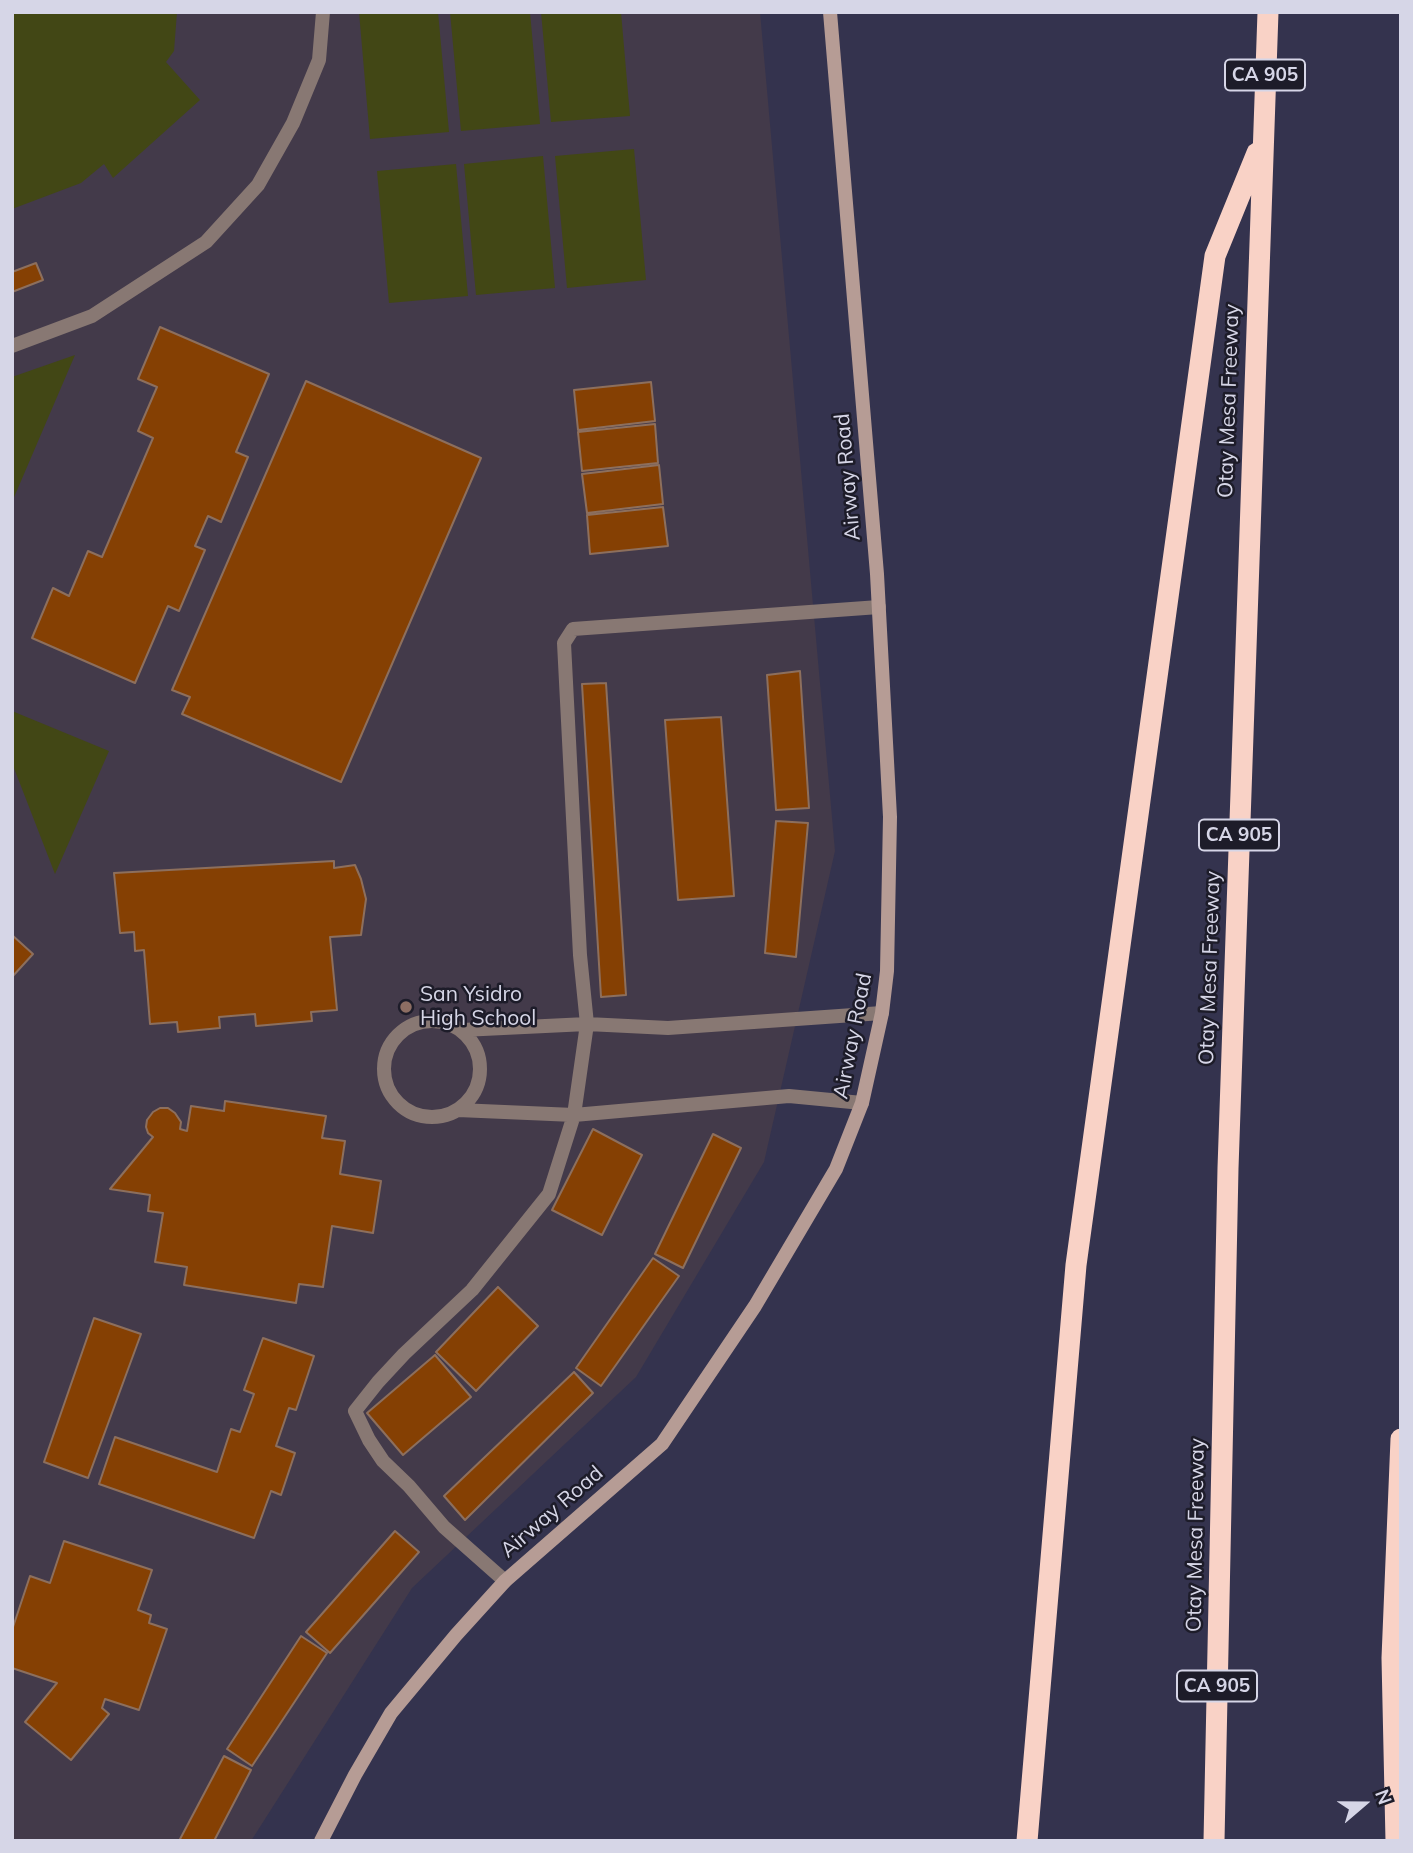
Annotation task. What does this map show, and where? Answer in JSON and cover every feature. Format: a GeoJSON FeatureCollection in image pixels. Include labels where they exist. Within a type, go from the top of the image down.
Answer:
{"type":"FeatureCollection","features":[{"type":"Feature","properties":{"kind":"highway","name":"Otay Mesa Freeway"},"geometry":{"type":"LineString","coordinates":[[1214,1841],[1229,1154],[1268,12]]}},
{"type":"Feature","properties":{"kind":"highway"},"geometry":{"type":"LineString","coordinates":[[1027,1841],[1076,1265],[1213,270],[1215,256],[1263,138]]}},
{"type":"Feature","properties":{"kind":"highway"},"geometry":{"type":"LineString","coordinates":[[1396,1841],[1392,1658],[1401,1439]]}},
{"type":"Feature","properties":{"kind":"main road","name":"Airway Road"},"geometry":{"type":"LineString","coordinates":[[321,1841],[391,1713],[456,1635],[505,1581],[662,1444],[755,1306],[836,1169],[862,1103],[882,1013],[887,971],[890,817],[879,607],[830,12]]}},
{"type":"Feature","properties":{"kind":"lane"},"geometry":{"type":"LineString","coordinates":[[12,346],[92,316],[206,242],[258,186],[293,123],[319,60],[323,12]]}},
{"type":"Feature","properties":{"kind":"lane"},"geometry":{"type":"LineString","coordinates":[[505,1581],[444,1527],[409,1486],[383,1461],[355,1411],[377,1382],[404,1354],[472,1290],[549,1194],[574,1115],[587,1024],[580,955],[564,643],[573,629],[879,607]]}},
{"type":"Feature","properties":{"kind":"lane"},"geometry":{"type":"LineString","coordinates":[[462,1030],[587,1024],[668,1028],[882,1013]]}},
{"type":"Feature","properties":{"kind":"lane"},"geometry":{"type":"LineString","coordinates":[[431,1020],[448,1022],[462,1030],[472,1041],[480,1056],[478,1087],[470,1100],[458,1110],[427,1118],[411,1113],[398,1103],[388,1090],[384,1075],[385,1058],[390,1043],[401,1031],[416,1023],[431,1020]]}},
{"type":"Feature","properties":{"kind":"lane"},"geometry":{"type":"LineString","coordinates":[[458,1110],[574,1115],[789,1096],[862,1103]]}},
{"type":"Feature","properties":{"kind":"shaded area","name":"San Ysidro High School"},"geometry":{"type":"Polygon","coordinates":[[[12,12],[760,12],[835,851],[764,1162],[636,1377],[412,1588],[251,1841],[12,1841],[12,12]]]}},
{"type":"Feature","properties":{"kind":"green space"},"geometry":{"type":"Polygon","coordinates":[[[12,12],[177,12],[174,51],[166,62],[200,100],[113,178],[104,164],[81,183],[12,209],[12,12]]]}},
{"type":"Feature","properties":{"kind":"green space"},"geometry":{"type":"Polygon","coordinates":[[[359,12],[438,12],[449,132],[370,139],[359,12]]]}},
{"type":"Feature","properties":{"kind":"green space"},"geometry":{"type":"Polygon","coordinates":[[[450,12],[530,12],[540,124],[461,131],[450,12]]]}},
{"type":"Feature","properties":{"kind":"green space"},"geometry":{"type":"Polygon","coordinates":[[[541,12],[621,12],[630,116],[551,122],[541,12]]]}},
{"type":"Feature","properties":{"kind":"green space"},"geometry":{"type":"Polygon","coordinates":[[[634,149],[646,280],[567,288],[555,156],[634,149]]]}},
{"type":"Feature","properties":{"kind":"green space"},"geometry":{"type":"Polygon","coordinates":[[[543,156],[555,288],[476,295],[464,164],[543,156]]]}},
{"type":"Feature","properties":{"kind":"green space"},"geometry":{"type":"Polygon","coordinates":[[[456,164],[468,296],[389,303],[377,171],[456,164]]]}},
{"type":"Feature","properties":{"kind":"green space"},"geometry":{"type":"Polygon","coordinates":[[[75,355],[12,502],[12,377],[75,355]]]}},
{"type":"Feature","properties":{"kind":"green space"},"geometry":{"type":"Polygon","coordinates":[[[12,711],[109,751],[55,874],[12,763],[12,711]]]}},
{"type":"Feature","properties":{"kind":"building"},"geometry":{"type":"Polygon","coordinates":[[[36,263],[43,280],[12,292],[12,272],[36,263]]]}},
{"type":"Feature","properties":{"kind":"building"},"geometry":{"type":"Polygon","coordinates":[[[160,327],[269,374],[236,452],[248,457],[221,522],[208,516],[195,546],[205,550],[179,611],[168,606],[135,683],[32,638],[53,588],[69,596],[88,551],[102,557],[153,438],[138,431],[157,387],[138,379],[160,327]]]}},
{"type":"Feature","properties":{"kind":"building"},"geometry":{"type":"Polygon","coordinates":[[[306,381],[481,458],[341,782],[182,714],[190,697],[172,690],[306,381]]]}},
{"type":"Feature","properties":{"kind":"building"},"geometry":{"type":"Polygon","coordinates":[[[651,382],[655,421],[578,430],[574,390],[651,382]]]}},
{"type":"Feature","properties":{"kind":"building"},"geometry":{"type":"Polygon","coordinates":[[[655,424],[658,463],[582,471],[578,432],[655,424]]]}},
{"type":"Feature","properties":{"kind":"building"},"geometry":{"type":"Polygon","coordinates":[[[659,465],[663,504],[587,513],[582,474],[659,465]]]}},
{"type":"Feature","properties":{"kind":"building"},"geometry":{"type":"Polygon","coordinates":[[[663,507],[668,546],[590,554],[587,515],[663,507]]]}},
{"type":"Feature","properties":{"kind":"building"},"geometry":{"type":"Polygon","coordinates":[[[800,671],[809,808],[776,810],[767,675],[800,671]]]}},
{"type":"Feature","properties":{"kind":"building"},"geometry":{"type":"Polygon","coordinates":[[[606,683],[626,995],[601,997],[582,684],[606,683]]]}},
{"type":"Feature","properties":{"kind":"building"},"geometry":{"type":"Polygon","coordinates":[[[721,717],[734,896],[678,900],[665,720],[721,717]]]}},
{"type":"Feature","properties":{"kind":"building"},"geometry":{"type":"Polygon","coordinates":[[[776,821],[808,823],[796,957],[765,953],[776,821]]]}},
{"type":"Feature","properties":{"kind":"building"},"geometry":{"type":"Polygon","coordinates":[[[334,861],[334,868],[355,865],[366,899],[361,935],[330,937],[337,1010],[311,1012],[312,1021],[256,1026],[255,1014],[219,1017],[220,1028],[178,1032],[177,1022],[150,1024],[144,950],[135,951],[134,932],[120,933],[114,873],[334,861]]]}},
{"type":"Feature","properties":{"kind":"building"},"geometry":{"type":"Polygon","coordinates":[[[12,935],[33,954],[12,977],[12,935]]]}},
{"type":"Feature","properties":{"kind":"building"},"geometry":{"type":"Polygon","coordinates":[[[225,1101],[326,1116],[322,1138],[345,1141],[340,1174],[381,1181],[373,1233],[332,1226],[323,1287],[299,1284],[296,1303],[184,1285],[187,1267],[155,1262],[163,1213],[148,1211],[150,1195],[110,1189],[153,1137],[146,1127],[153,1112],[168,1108],[181,1122],[180,1129],[187,1131],[191,1106],[224,1111],[225,1101]]]}},
{"type":"Feature","properties":{"kind":"building"},"geometry":{"type":"Polygon","coordinates":[[[593,1129],[642,1155],[602,1235],[552,1210],[593,1129]]]}},
{"type":"Feature","properties":{"kind":"building"},"geometry":{"type":"Polygon","coordinates":[[[713,1134],[741,1148],[683,1268],[655,1254],[713,1134]]]}},
{"type":"Feature","properties":{"kind":"building"},"geometry":{"type":"Polygon","coordinates":[[[653,1258],[679,1276],[601,1386],[576,1368],[653,1258]]]}},
{"type":"Feature","properties":{"kind":"building"},"geometry":{"type":"Polygon","coordinates":[[[498,1287],[538,1326],[476,1391],[436,1352],[498,1287]]]}},
{"type":"Feature","properties":{"kind":"building"},"geometry":{"type":"Polygon","coordinates":[[[94,1318],[141,1334],[88,1478],[44,1462],[94,1318]]]}},
{"type":"Feature","properties":{"kind":"building"},"geometry":{"type":"Polygon","coordinates":[[[263,1338],[314,1356],[296,1410],[289,1408],[276,1446],[295,1453],[281,1495],[271,1491],[254,1538],[99,1484],[115,1437],[217,1472],[231,1429],[240,1432],[254,1394],[244,1390],[263,1338]]]}},
{"type":"Feature","properties":{"kind":"building"},"geometry":{"type":"Polygon","coordinates":[[[435,1355],[471,1397],[403,1455],[367,1413],[435,1355]]]}},
{"type":"Feature","properties":{"kind":"building"},"geometry":{"type":"Polygon","coordinates":[[[574,1372],[593,1393],[465,1520],[444,1496],[574,1372]]]}},
{"type":"Feature","properties":{"kind":"building"},"geometry":{"type":"Polygon","coordinates":[[[395,1531],[419,1552],[330,1653],[306,1632],[395,1531]]]}},
{"type":"Feature","properties":{"kind":"building"},"geometry":{"type":"Polygon","coordinates":[[[64,1541],[152,1570],[138,1610],[151,1615],[149,1623],[167,1629],[139,1710],[105,1699],[102,1708],[109,1714],[71,1760],[25,1722],[57,1683],[12,1668],[12,1630],[30,1576],[50,1583],[64,1541]]]}},
{"type":"Feature","properties":{"kind":"building"},"geometry":{"type":"Polygon","coordinates":[[[301,1636],[327,1653],[252,1766],[227,1749],[301,1636]]]}},
{"type":"Feature","properties":{"kind":"building"},"geometry":{"type":"Polygon","coordinates":[[[224,1756],[251,1770],[214,1841],[179,1841],[224,1756]]]}},
{"type":"Feature","properties":{"kind":"place","name":"San Ysidro High School"},"geometry":{"type":"Point","coordinates":[406,1007]}}]}
